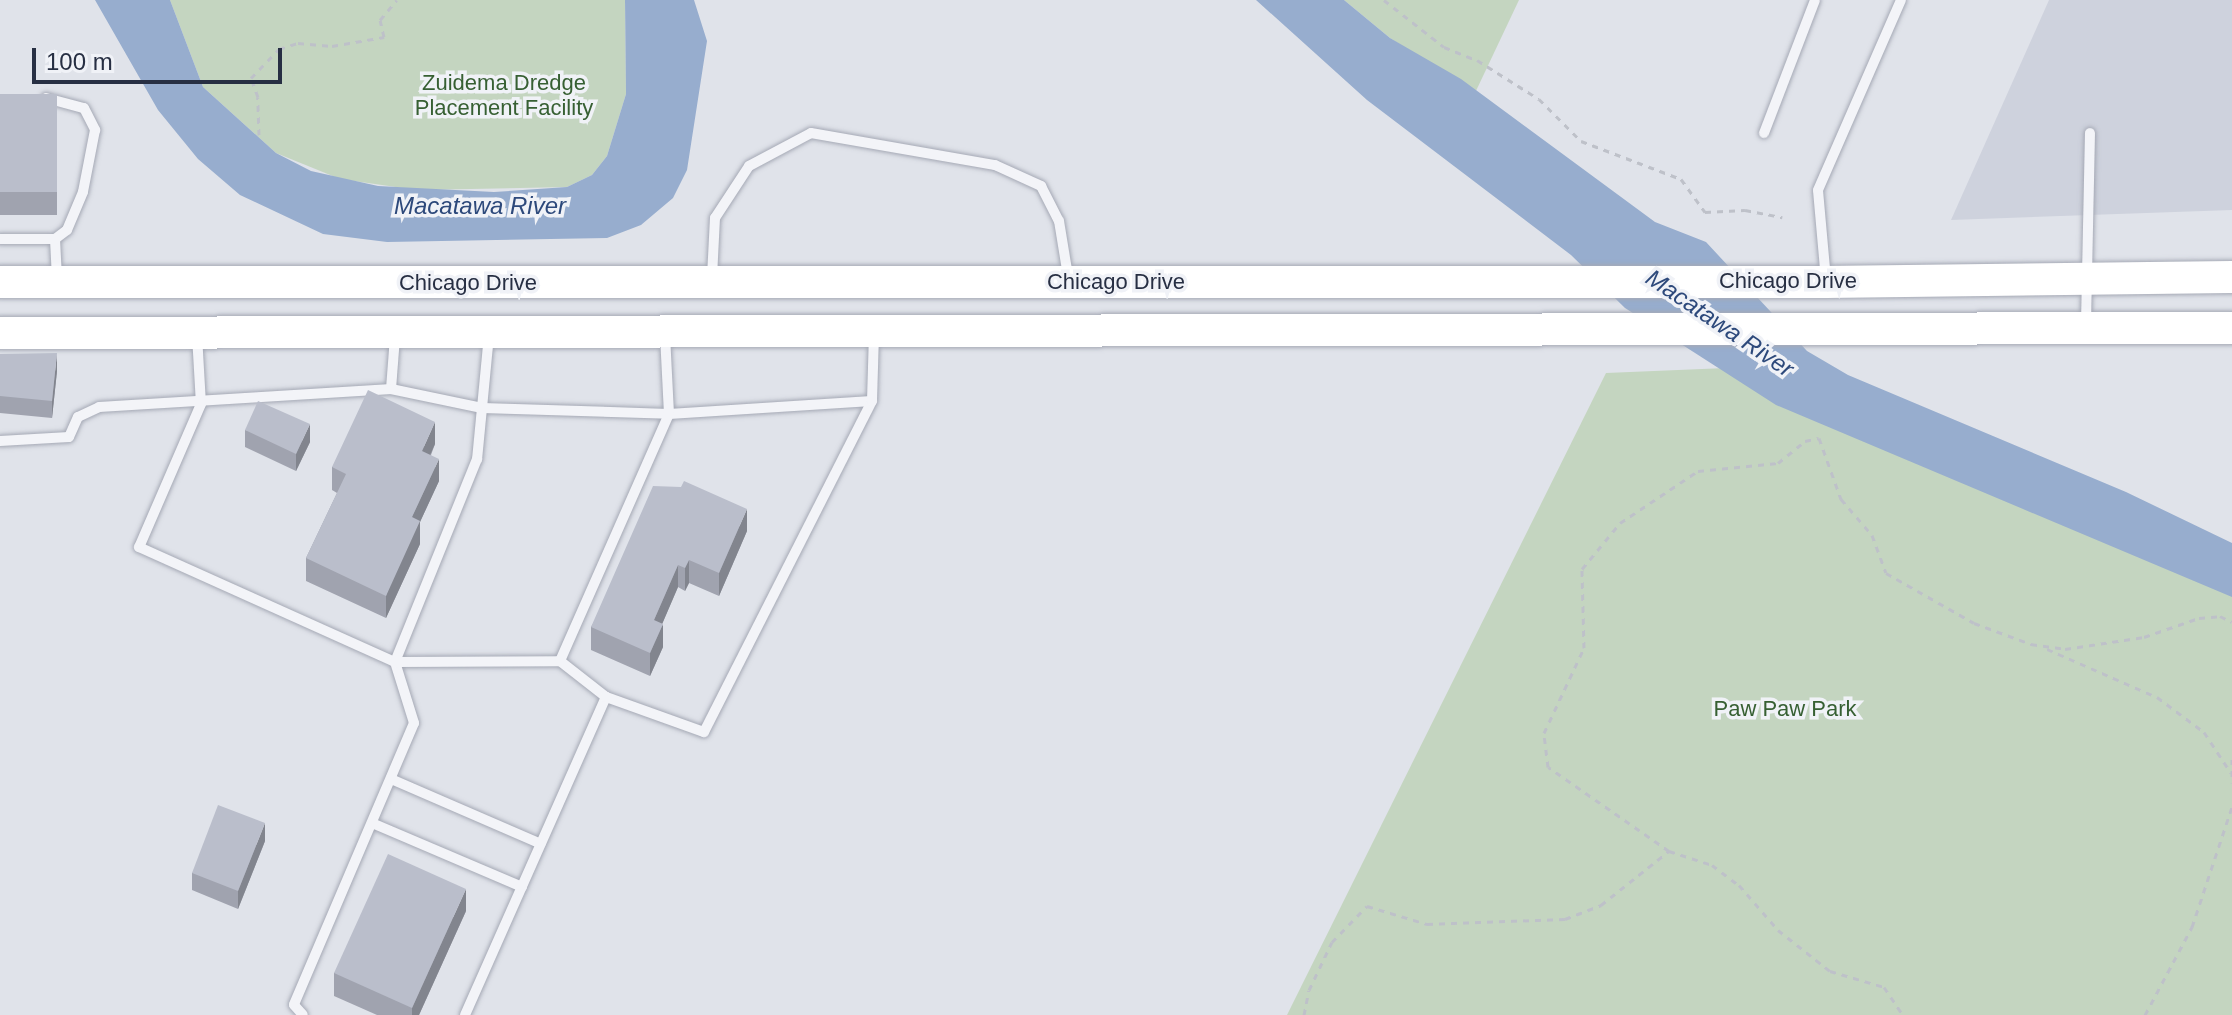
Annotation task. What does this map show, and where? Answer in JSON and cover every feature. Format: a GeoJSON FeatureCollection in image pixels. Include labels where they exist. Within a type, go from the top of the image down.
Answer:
{"type":"FeatureCollection","features":[{"type":"Feature","properties":{"kind":"main road","name":"Chicago Drive"},"geometry":{"type":"LineString","coordinates":[[0,282],[1069,283],[1571,279],[1826,282],[2232,277]]}},
{"type":"Feature","properties":{"kind":"main road"},"geometry":{"type":"LineString","coordinates":[[232,280],[223,295],[27,295],[5,307],[1,333],[2232,328]]}},
{"type":"Feature","properties":{"kind":"main road"},"geometry":{"type":"LineString","coordinates":[[908,332],[920,283]]}},
{"type":"Feature","properties":{"kind":"lane"},"geometry":{"type":"LineString","coordinates":[[1764,133],[1815,0]]}},
{"type":"Feature","properties":{"kind":"lane"},"geometry":{"type":"LineString","coordinates":[[1826,282],[1818,190],[1901,0]]}},
{"type":"Feature","properties":{"kind":"lane"},"geometry":{"type":"LineString","coordinates":[[0,239],[55,239],[67,230],[83,192],[95,130],[84,108],[28,98]]}},
{"type":"Feature","properties":{"kind":"lane"},"geometry":{"type":"LineString","coordinates":[[713,283],[715,218],[749,166],[811,133],[995,165],[1041,186],[1059,221],[1069,283]]}},
{"type":"Feature","properties":{"kind":"lane"},"geometry":{"type":"LineString","coordinates":[[2086,329],[2090,133]]}},
{"type":"Feature","properties":{"kind":"lane"},"geometry":{"type":"LineString","coordinates":[[55,239],[57,282]]}},
{"type":"Feature","properties":{"kind":"lane"},"geometry":{"type":"LineString","coordinates":[[391,389],[395,331]]}},
{"type":"Feature","properties":{"kind":"lane"},"geometry":{"type":"LineString","coordinates":[[197,333],[201,404],[139,547],[395,662],[560,661],[606,697],[704,732],[872,401],[875,332]]}},
{"type":"Feature","properties":{"kind":"lane"},"geometry":{"type":"LineString","coordinates":[[303,1015],[294,1005],[414,723],[395,662],[477,459],[489,333]]}},
{"type":"Feature","properties":{"kind":"lane"},"geometry":{"type":"LineString","coordinates":[[560,661],[669,414],[665,333]]}},
{"type":"Feature","properties":{"kind":"lane"},"geometry":{"type":"LineString","coordinates":[[0,441],[69,437],[78,417],[99,407],[201,404],[391,389],[482,408],[669,414],[872,401]]}},
{"type":"Feature","properties":{"kind":"lane"},"geometry":{"type":"LineString","coordinates":[[465,1015],[606,697]]}},
{"type":"Feature","properties":{"kind":"lane"},"geometry":{"type":"LineString","coordinates":[[391,779],[541,844]]}},
{"type":"Feature","properties":{"kind":"lane"},"geometry":{"type":"LineString","coordinates":[[372,823],[522,887]]}},
{"type":"Feature","properties":{"kind":"path"},"geometry":{"type":"LineString","coordinates":[[259,135],[258,97],[251,78],[279,49],[298,43],[332,46],[384,37],[380,20],[397,0]]}},
{"type":"Feature","properties":{"kind":"path"},"geometry":{"type":"LineString","coordinates":[[1384,0],[1444,47],[1477,60],[1539,99],[1581,141],[1681,179],[1705,212],[1745,210],[1782,217]]}},
{"type":"Feature","properties":{"kind":"path"},"geometry":{"type":"LineString","coordinates":[[1903,1015],[1884,987],[1830,971],[1778,930],[1739,885],[1712,865],[1669,851],[1548,767],[1544,733],[1584,648],[1582,569],[1620,523],[1698,471],[1778,463],[1805,441],[1819,438],[1841,499],[1872,535],[1886,573],[1974,623],[2046,648],[2157,697],[2204,732],[2231,773]]}},
{"type":"Feature","properties":{"kind":"path"},"geometry":{"type":"LineString","coordinates":[[2046,648],[2144,637],[2199,618],[2220,616],[2232,622]]}},
{"type":"Feature","properties":{"kind":"path"},"geometry":{"type":"LineString","coordinates":[[2232,759],[2232,783]]}},
{"type":"Feature","properties":{"kind":"path"},"geometry":{"type":"LineString","coordinates":[[2156,1015],[2146,1013],[2192,927],[2232,807]]}},
{"type":"Feature","properties":{"kind":"path"},"geometry":{"type":"LineString","coordinates":[[1304,1015],[1309,990],[1332,942],[1367,906],[1427,924],[1565,919],[1601,905],[1669,851]]}},
{"type":"Feature","properties":{"kind":"shaded area"},"geometry":{"type":"Polygon","coordinates":[[[2049,0],[2232,0],[2232,210],[1951,220],[2049,0]]]}},
{"type":"Feature","properties":{"kind":"green space","name":"Zuidema Dredge Placement Facility"},"geometry":{"type":"Polygon","coordinates":[[[170,0],[625,0],[626,94],[607,156],[592,175],[567,187],[417,190],[340,179],[276,153],[203,87],[170,0]]]}},
{"type":"Feature","properties":{"kind":"green space"},"geometry":{"type":"Polygon","coordinates":[[[1344,0],[1519,0],[1475,93],[1390,38],[1344,0]]]}},
{"type":"Feature","properties":{"kind":"green space","name":"Paw Paw Park"},"geometry":{"type":"Polygon","coordinates":[[[1774,366],[2232,577],[2232,1015],[1287,1015],[1606,373],[1774,366]]]}},
{"type":"Feature","properties":{"kind":"water","name":"Macatawa River"},"geometry":{"type":"Polygon","coordinates":[[[95,0],[170,0],[203,87],[276,153],[311,171],[378,186],[494,192],[567,187],[592,175],[607,156],[626,94],[625,0],[694,0],[707,41],[687,170],[673,198],[641,225],[607,238],[387,242],[323,234],[240,195],[198,159],[158,110],[95,0]]]}},
{"type":"Feature","properties":{"kind":"water","name":"Macatawa River"},"geometry":{"type":"Polygon","coordinates":[[[1256,0],[1344,0],[1390,38],[1461,79],[1655,222],[1706,242],[1807,351],[1848,375],[2126,492],[2232,543],[2232,597],[1776,405],[1625,308],[1571,255],[1367,100],[1256,0]]]}},
{"type":"Feature","properties":{"kind":"building"},"geometry":{"type":"Polygon","coordinates":[[[0,94],[57,94],[57,192],[0,192],[0,94]]]}},
{"type":"Feature","properties":{"kind":"building"},"geometry":{"type":"Polygon","coordinates":[[[57,353],[52,401],[0,396],[0,354],[57,353]]]}},
{"type":"Feature","properties":{"kind":"building"},"geometry":{"type":"Polygon","coordinates":[[[368,390],[435,422],[422,451],[439,459],[412,517],[420,521],[386,596],[306,558],[346,474],[332,467],[368,390]]]}},
{"type":"Feature","properties":{"kind":"building"},"geometry":{"type":"Polygon","coordinates":[[[258,401],[310,424],[296,454],[245,430],[258,401]]]}},
{"type":"Feature","properties":{"kind":"building"},"geometry":{"type":"Polygon","coordinates":[[[684,481],[747,509],[719,573],[689,560],[685,568],[678,565],[654,620],[663,624],[650,653],[591,627],[653,486],[681,487],[684,481]]]}},
{"type":"Feature","properties":{"kind":"building"},"geometry":{"type":"Polygon","coordinates":[[[218,805],[265,823],[238,891],[192,873],[218,805]]]}},
{"type":"Feature","properties":{"kind":"building"},"geometry":{"type":"Polygon","coordinates":[[[388,854],[466,889],[412,1008],[334,973],[388,854]]]}}]}
